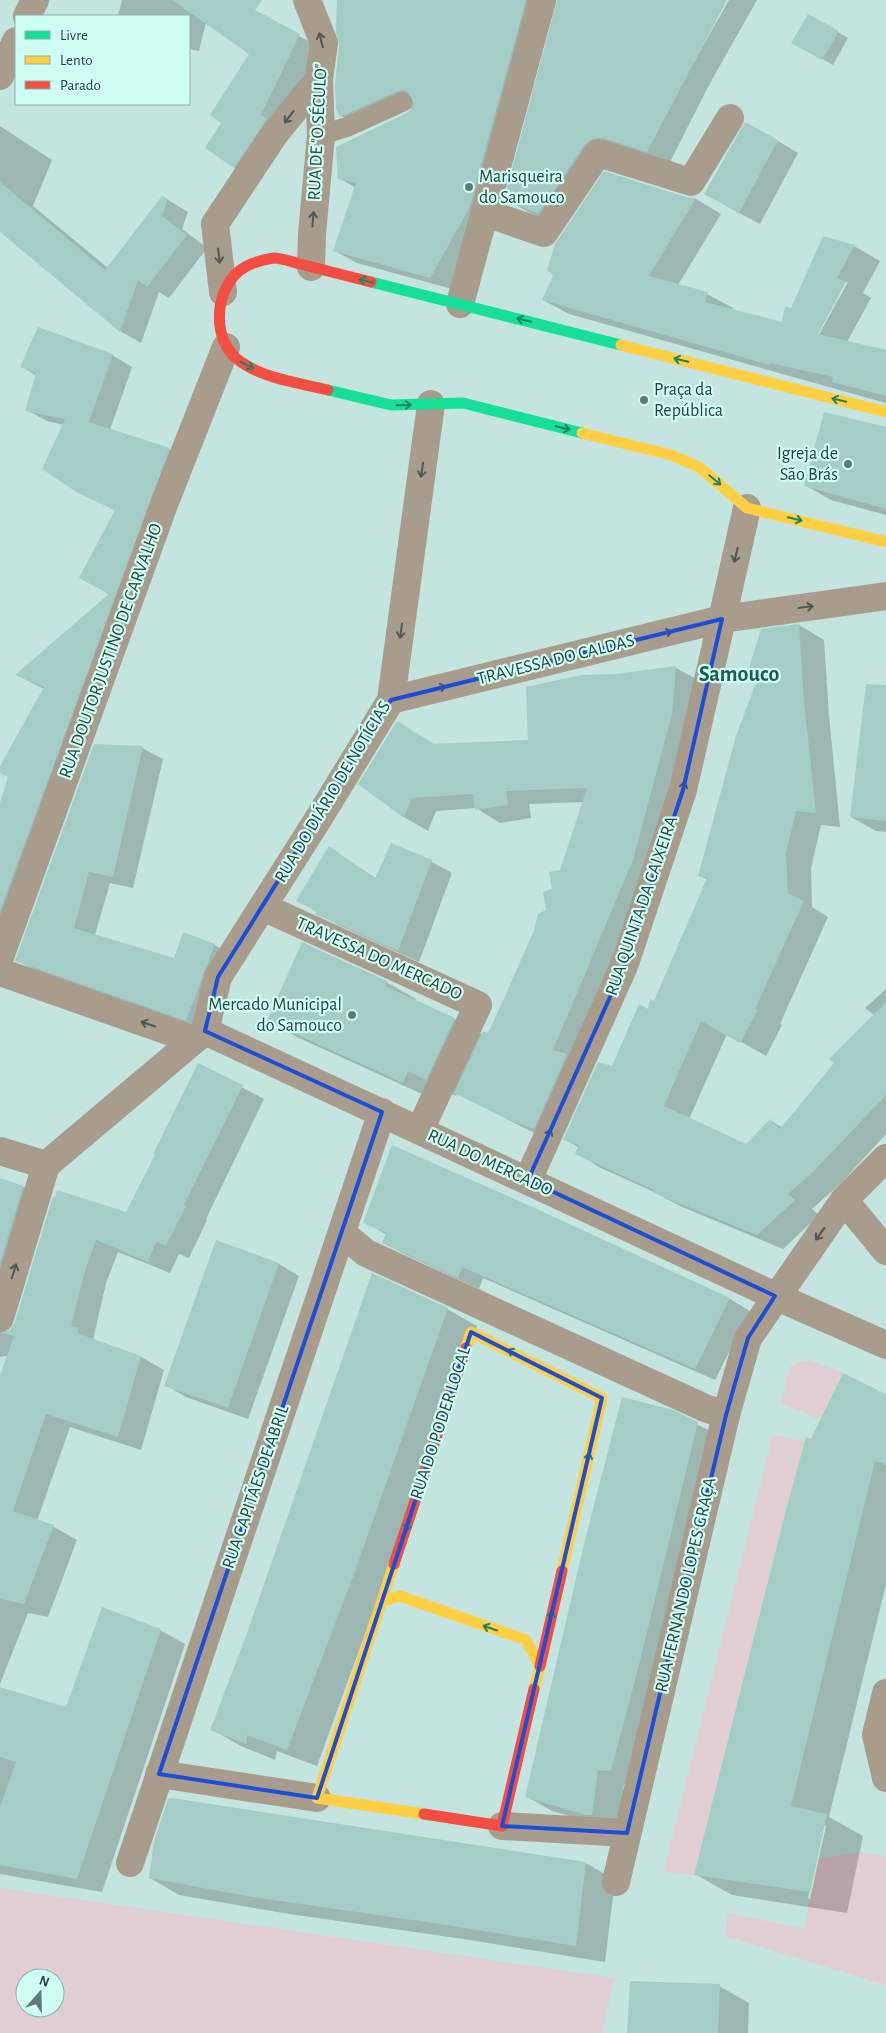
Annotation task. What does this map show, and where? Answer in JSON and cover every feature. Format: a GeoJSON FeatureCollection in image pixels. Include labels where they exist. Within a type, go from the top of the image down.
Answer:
{"type":"FeatureCollection","features":[{"type":"Feature","properties":{"kind":"street"},"geometry":{"type":"LineString","coordinates":[[28,15],[35,0]]}},
{"type":"Feature","properties":{"kind":"street","name":"RUA DE \"O SÉCULO\""},"geometry":{"type":"LineString","coordinates":[[306,0],[324,43],[319,79],[321,135],[311,267]]}},
{"type":"Feature","properties":{"kind":"street"},"geometry":{"type":"LineString","coordinates":[[460,304],[542,0]]}},
{"type":"Feature","properties":{"kind":"street"},"geometry":{"type":"LineString","coordinates":[[0,76],[15,43]]}},
{"type":"Feature","properties":{"kind":"street"},"geometry":{"type":"LineString","coordinates":[[319,79],[274,135],[215,224],[223,292],[220,306],[220,327],[226,347],[240,362],[267,375],[391,405],[463,403],[671,454],[699,467],[747,508],[886,542]]}},
{"type":"Feature","properties":{"kind":"street"},"geometry":{"type":"LineString","coordinates":[[486,213],[544,233],[598,153],[691,182],[730,118]]}},
{"type":"Feature","properties":{"kind":"street"},"geometry":{"type":"LineString","coordinates":[[223,292],[238,272],[254,262],[277,258],[886,412]]}},
{"type":"Feature","properties":{"kind":"street","name":"RUA DOUTOR JUSTINO DE CARVALHO"},"geometry":{"type":"LineString","coordinates":[[0,957],[163,507],[226,347]]}},
{"type":"Feature","properties":{"kind":"street","name":"RUA DO DIÁRIO DE NOTÍCIAS"},"geometry":{"type":"LineString","coordinates":[[199,1036],[218,977],[391,700],[431,404]]}},
{"type":"Feature","properties":{"kind":"street","name":"RUA QUINTA DA CAIXEIRA"},"geometry":{"type":"LineString","coordinates":[[528,1180],[624,966],[683,790],[747,508]]}},
{"type":"Feature","properties":{"kind":"street","name":"TRAVESSA DO CALDAS"},"geometry":{"type":"LineString","coordinates":[[391,700],[722,619],[886,596]]}},
{"type":"Feature","properties":{"kind":"street","name":"TRAVESSA DO MERCADO"},"geometry":{"type":"LineString","coordinates":[[263,907],[478,1005],[420,1130]]}},
{"type":"Feature","properties":{"kind":"street","name":"RUA DO MERCADO"},"geometry":{"type":"LineString","coordinates":[[0,972],[199,1036],[382,1112],[775,1296],[886,1345]]}},
{"type":"Feature","properties":{"kind":"street"},"geometry":{"type":"LineString","coordinates":[[0,1318],[46,1165],[199,1036]]}},
{"type":"Feature","properties":{"kind":"street","name":"RUA CAPITÃES DE ABRIL"},"geometry":{"type":"LineString","coordinates":[[130,1863],[382,1112]]}},
{"type":"Feature","properties":{"kind":"street"},"geometry":{"type":"LineString","coordinates":[[0,1151],[46,1165]]}},
{"type":"Feature","properties":{"kind":"street","name":"RUA FERNANDO LOPES GRAÇA"},"geometry":{"type":"LineString","coordinates":[[616,1882],[726,1416],[748,1338],[775,1296],[844,1200],[886,1158]]}},
{"type":"Feature","properties":{"kind":"street"},"geometry":{"type":"LineString","coordinates":[[844,1200],[886,1250]]}},
{"type":"Feature","properties":{"kind":"street"},"geometry":{"type":"LineString","coordinates":[[342,1233],[366,1253],[726,1416]]}},
{"type":"Feature","properties":{"kind":"street","name":"RUA DO PODER LOCAL"},"geometry":{"type":"LineString","coordinates":[[317,1798],[471,1332],[602,1398],[502,1826]]}},
{"type":"Feature","properties":{"kind":"street"},"geometry":{"type":"LineString","coordinates":[[383,1600],[400,1596],[526,1640],[540,1666]]}},
{"type":"Feature","properties":{"kind":"street"},"geometry":{"type":"LineString","coordinates":[[886,1693],[876,1735],[886,1778]]}},
{"type":"Feature","properties":{"kind":"street"},"geometry":{"type":"LineString","coordinates":[[159,1774],[502,1826],[627,1833]]}},
{"type":"Feature","properties":{"kind":"lane"},"geometry":{"type":"LineString","coordinates":[[321,135],[347,128],[402,102]]}},
{"type":"Feature","properties":{"kind":"highlighted area"},"geometry":{"type":"Polygon","coordinates":[[[722,619],[683,790],[624,966],[528,1180],[775,1296],[748,1338],[726,1415],[627,1833],[502,1826],[602,1398],[471,1332],[317,1798],[159,1774],[382,1112],[205,1031],[218,977],[391,700],[722,619]]]}},
{"type":"Feature","properties":{"kind":"shaded area"},"geometry":{"type":"Polygon","coordinates":[[[810,1360],[843,1373],[821,1420],[781,1403],[790,1367],[799,1362],[810,1360]]]}},
{"type":"Feature","properties":{"kind":"shaded area"},"geometry":{"type":"Polygon","coordinates":[[[773,1434],[805,1442],[786,1510],[694,1875],[664,1871],[773,1434]]]}},
{"type":"Feature","properties":{"kind":"shaded area"},"geometry":{"type":"Polygon","coordinates":[[[861,1852],[886,1857],[886,1985],[725,1936],[728,1913],[804,1929],[818,1859],[861,1852]]]}},
{"type":"Feature","properties":{"kind":"shaded area"},"geometry":{"type":"Polygon","coordinates":[[[0,1888],[614,1978],[602,2033],[0,2033],[0,1888]]]}},
{"type":"Feature","properties":{"kind":"building"},"geometry":{"type":"Polygon","coordinates":[[[172,0],[262,0],[255,10],[300,34],[261,115],[267,119],[234,168],[205,148],[221,123],[210,115],[249,54],[172,0]]]}},
{"type":"Feature","properties":{"kind":"building"},"geometry":{"type":"Polygon","coordinates":[[[337,0],[526,0],[469,209],[430,278],[333,251],[356,183],[338,179],[336,147],[407,113],[414,103],[409,93],[404,90],[398,91],[340,117],[336,109],[335,84],[339,45],[336,32],[337,0]]]}},
{"type":"Feature","properties":{"kind":"building"},"geometry":{"type":"Polygon","coordinates":[[[557,0],[727,0],[647,152],[603,138],[592,139],[585,144],[538,214],[504,199],[557,0]]]}},
{"type":"Feature","properties":{"kind":"building"},"geometry":{"type":"Polygon","coordinates":[[[808,14],[839,31],[822,60],[791,43],[808,14]]]}},
{"type":"Feature","properties":{"kind":"building"},"geometry":{"type":"Polygon","coordinates":[[[745,122],[778,140],[739,213],[704,194],[745,122]]]}},
{"type":"Feature","properties":{"kind":"building"},"geometry":{"type":"Polygon","coordinates":[[[604,171],[686,197],[696,198],[649,276],[708,292],[705,302],[782,322],[785,306],[791,308],[823,236],[855,245],[837,278],[846,282],[818,334],[886,350],[886,396],[832,382],[833,377],[770,363],[770,365],[542,300],[553,275],[547,270],[555,244],[604,171]]]}},
{"type":"Feature","properties":{"kind":"building"},"geometry":{"type":"Polygon","coordinates":[[[0,182],[105,270],[162,196],[168,199],[162,216],[187,235],[147,287],[138,280],[120,332],[0,232],[0,182]]]}},
{"type":"Feature","properties":{"kind":"building"},"geometry":{"type":"Polygon","coordinates":[[[38,327],[113,354],[89,422],[170,448],[0,911],[0,803],[8,777],[0,773],[0,766],[44,687],[15,675],[109,594],[79,578],[115,510],[78,493],[42,469],[65,419],[25,411],[36,373],[20,367],[38,327]]]}},
{"type":"Feature","properties":{"kind":"building","name":"Igreja de São Brás"},"geometry":{"type":"Polygon","coordinates":[[[824,412],[886,427],[886,509],[804,486],[824,412]]]}},
{"type":"Feature","properties":{"kind":"building"},"geometry":{"type":"Polygon","coordinates":[[[799,624],[804,701],[816,813],[796,811],[786,853],[788,893],[804,901],[755,1009],[758,1010],[740,1043],[701,1021],[664,1106],[746,1144],[770,1119],[780,1129],[834,1063],[829,1059],[886,1002],[886,1095],[815,1170],[788,1194],[795,1200],[757,1235],[654,1193],[654,1190],[575,1154],[579,1145],[563,1140],[598,1062],[612,1066],[639,1004],[648,1009],[650,999],[654,1001],[707,878],[698,876],[736,736],[760,672],[748,671],[761,629],[799,624]]]}},
{"type":"Feature","properties":{"kind":"building"},"geometry":{"type":"Polygon","coordinates":[[[676,666],[672,714],[633,860],[553,1050],[567,1054],[534,1129],[509,1120],[454,1093],[483,1031],[488,1033],[534,930],[538,914],[546,910],[543,892],[552,889],[549,872],[560,870],[587,788],[506,791],[508,805],[475,810],[473,794],[412,798],[404,818],[358,784],[397,721],[434,744],[528,740],[526,687],[581,675],[616,674],[676,666]]]}},
{"type":"Feature","properties":{"kind":"building"},"geometry":{"type":"Polygon","coordinates":[[[866,684],[886,685],[886,821],[850,817],[866,684]]]}},
{"type":"Feature","properties":{"kind":"building"},"geometry":{"type":"Polygon","coordinates":[[[94,744],[143,746],[113,877],[89,872],[74,928],[174,958],[183,932],[215,944],[186,1021],[15,961],[94,744]]]}},
{"type":"Feature","properties":{"kind":"building"},"geometry":{"type":"Polygon","coordinates":[[[391,843],[432,860],[398,951],[315,914],[317,911],[296,901],[329,846],[375,879],[391,843]]]}},
{"type":"Feature","properties":{"kind":"building","name":"Mercado Municipal do Samouco"},"geometry":{"type":"Polygon","coordinates":[[[302,942],[387,981],[385,986],[455,1018],[426,1080],[408,1071],[403,1083],[267,1021],[302,942]]]}},
{"type":"Feature","properties":{"kind":"building"},"geometry":{"type":"Polygon","coordinates":[[[198,1063],[243,1085],[184,1205],[186,1206],[166,1246],[156,1242],[148,1262],[96,1240],[85,1271],[71,1326],[79,1328],[77,1333],[141,1356],[118,1437],[46,1414],[13,1511],[54,1525],[24,1604],[0,1599],[0,1375],[14,1336],[0,1333],[10,1330],[15,1322],[53,1196],[55,1197],[57,1190],[126,1212],[198,1063]]]}},
{"type":"Feature","properties":{"kind":"building"},"geometry":{"type":"Polygon","coordinates":[[[392,1145],[730,1298],[695,1369],[462,1267],[458,1278],[382,1243],[386,1233],[363,1223],[392,1145]]]}},
{"type":"Feature","properties":{"kind":"building"},"geometry":{"type":"Polygon","coordinates":[[[0,1178],[23,1186],[0,1264],[0,1178]]]}},
{"type":"Feature","properties":{"kind":"building"},"geometry":{"type":"Polygon","coordinates":[[[216,1240],[279,1263],[228,1408],[164,1386],[216,1240]]]}},
{"type":"Feature","properties":{"kind":"building"},"geometry":{"type":"Polygon","coordinates":[[[372,1273],[448,1308],[354,1574],[287,1750],[247,1735],[246,1744],[210,1730],[246,1636],[372,1273]]]}},
{"type":"Feature","properties":{"kind":"building"},"geometry":{"type":"Polygon","coordinates":[[[843,1373],[886,1394],[886,1465],[875,1461],[791,1806],[827,1814],[810,1892],[694,1875],[806,1437],[811,1439],[843,1373]]]}},
{"type":"Feature","properties":{"kind":"building"},"geometry":{"type":"Polygon","coordinates":[[[622,1397],[673,1410],[698,1422],[640,1661],[611,1771],[598,1770],[592,1815],[585,1815],[525,1797],[585,1540],[622,1397]]]}},
{"type":"Feature","properties":{"kind":"building"},"geometry":{"type":"Polygon","coordinates":[[[102,1607],[161,1629],[77,1879],[0,1865],[0,1807],[16,1762],[0,1757],[0,1687],[66,1707],[102,1607]]]}},
{"type":"Feature","properties":{"kind":"building"},"geometry":{"type":"Polygon","coordinates":[[[172,1798],[586,1862],[576,1946],[252,1897],[149,1878],[154,1841],[168,1799],[172,1798]]]}},
{"type":"Feature","properties":{"kind":"building"},"geometry":{"type":"Polygon","coordinates":[[[630,1981],[720,1984],[718,2033],[627,2033],[630,1981]]]}},
{"type":"Feature","properties":{"kind":"traffic: fast"},"geometry":{"type":"LineString","coordinates":[[371,282],[621,345]]}},
{"type":"Feature","properties":{"kind":"traffic: fast"},"geometry":{"type":"LineString","coordinates":[[328,390],[391,405],[463,403],[582,433]]}},
{"type":"Feature","properties":{"kind":"traffic: slow"},"geometry":{"type":"LineString","coordinates":[[621,345],[886,412]]}},
{"type":"Feature","properties":{"kind":"traffic: slow"},"geometry":{"type":"LineString","coordinates":[[582,433],[671,455],[699,467],[747,508],[886,542]]}},
{"type":"Feature","properties":{"kind":"traffic: slow"},"geometry":{"type":"LineString","coordinates":[[466,1348],[471,1332],[602,1398],[562,1571]]}},
{"type":"Feature","properties":{"kind":"traffic: slow"},"geometry":{"type":"LineString","coordinates":[[394,1564],[317,1798],[424,1814]]}},
{"type":"Feature","properties":{"kind":"traffic: slow"},"geometry":{"type":"LineString","coordinates":[[383,1601],[400,1596],[526,1640],[540,1666],[534,1689]]}},
{"type":"Feature","properties":{"kind":"traffic: jam"},"geometry":{"type":"LineString","coordinates":[[328,390],[261,373],[250,368],[232,354],[225,343],[219,318],[224,292],[230,280],[243,268],[255,262],[274,258],[371,282]]}},
{"type":"Feature","properties":{"kind":"traffic: jam"},"geometry":{"type":"LineString","coordinates":[[394,1564],[466,1348]]}},
{"type":"Feature","properties":{"kind":"traffic: jam"},"geometry":{"type":"LineString","coordinates":[[540,1666],[562,1571]]}},
{"type":"Feature","properties":{"kind":"traffic: jam"},"geometry":{"type":"LineString","coordinates":[[424,1814],[502,1826],[534,1689]]}},
{"type":"Feature","properties":{"kind":"place","name":"Marisqueira do Samouco"},"geometry":{"type":"Point","coordinates":[469,187]}},
{"type":"Feature","properties":{"kind":"place","name":"Praça da República"},"geometry":{"type":"Point","coordinates":[644,400]}},
{"type":"Feature","properties":{"kind":"place","name":"Igreja de São Brás"},"geometry":{"type":"Point","coordinates":[848,464]}},
{"type":"Feature","properties":{"kind":"place","name":"Mercado Municipal do Samouco"},"geometry":{"type":"Point","coordinates":[352,1015]}},
{"type":"Feature","properties":{"kind":"district","name":"Samouco"},"geometry":{"type":"Point","coordinates":[739,674]}}]}
